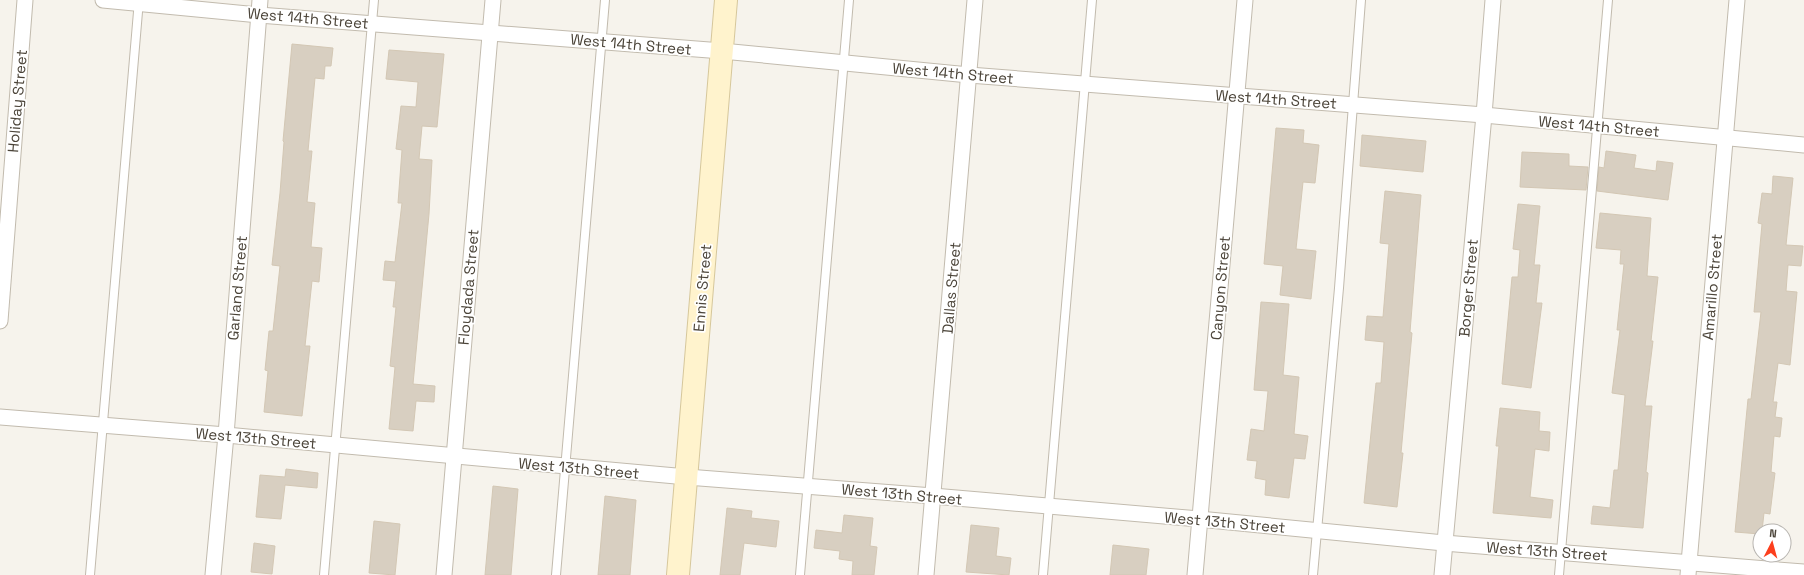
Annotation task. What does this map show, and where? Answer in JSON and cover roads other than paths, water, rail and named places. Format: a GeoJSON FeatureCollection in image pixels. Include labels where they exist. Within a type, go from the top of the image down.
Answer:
{"type":"FeatureCollection","features":[{"type":"Feature","properties":{"kind":"main road","name":"Ennis Street"},"geometry":{"type":"LineString","coordinates":[[678,575],[726,0]]}},
{"type":"Feature","properties":{"kind":"street","name":"Holiday Street"},"geometry":{"type":"LineString","coordinates":[[0,321],[25,0]]}},
{"type":"Feature","properties":{"kind":"street","name":"West 14th Street"},"geometry":{"type":"LineString","coordinates":[[103,0],[260,7],[371,24],[722,51],[969,75],[1484,115],[1804,145]]}},
{"type":"Feature","properties":{"kind":"street","name":"Floydada Street"},"geometry":{"type":"LineString","coordinates":[[444,575],[493,0]]}},
{"type":"Feature","properties":{"kind":"street","name":"Dallas Street"},"geometry":{"type":"LineString","coordinates":[[926,575],[976,0]]}},
{"type":"Feature","properties":{"kind":"street","name":"Canyon Street"},"geometry":{"type":"LineString","coordinates":[[1195,575],[1245,0]]}},
{"type":"Feature","properties":{"kind":"street","name":"Borger Street"},"geometry":{"type":"LineString","coordinates":[[1442,575],[1493,0]]}},
{"type":"Feature","properties":{"kind":"street","name":"Amarillo Street"},"geometry":{"type":"LineString","coordinates":[[1689,569],[1737,0]]}},
{"type":"Feature","properties":{"kind":"street","name":"Garland Street"},"geometry":{"type":"LineString","coordinates":[[212,575],[226,435],[260,7]]}},
{"type":"Feature","properties":{"kind":"street","name":"West 13th Street"},"geometry":{"type":"LineString","coordinates":[[0,417],[226,435],[687,477],[1199,519],[1444,543],[1561,552],[1689,569],[1804,572]]}},
{"type":"Feature","properties":{"kind":"lane"},"geometry":{"type":"LineString","coordinates":[[324,575],[374,0]]}},
{"type":"Feature","properties":{"kind":"lane"},"geometry":{"type":"LineString","coordinates":[[556,575],[605,0]]}},
{"type":"Feature","properties":{"kind":"lane"},"geometry":{"type":"LineString","coordinates":[[800,575],[826,250],[849,0]]}},
{"type":"Feature","properties":{"kind":"lane"},"geometry":{"type":"LineString","coordinates":[[1042,575],[1092,0]]}},
{"type":"Feature","properties":{"kind":"lane"},"geometry":{"type":"LineString","coordinates":[[1313,575],[1339,288],[1361,0]]}},
{"type":"Feature","properties":{"kind":"lane"},"geometry":{"type":"LineString","coordinates":[[1559,575],[1608,0]]}},
{"type":"Feature","properties":{"kind":"lane"},"geometry":{"type":"LineString","coordinates":[[90,575],[139,2]]}}]}
